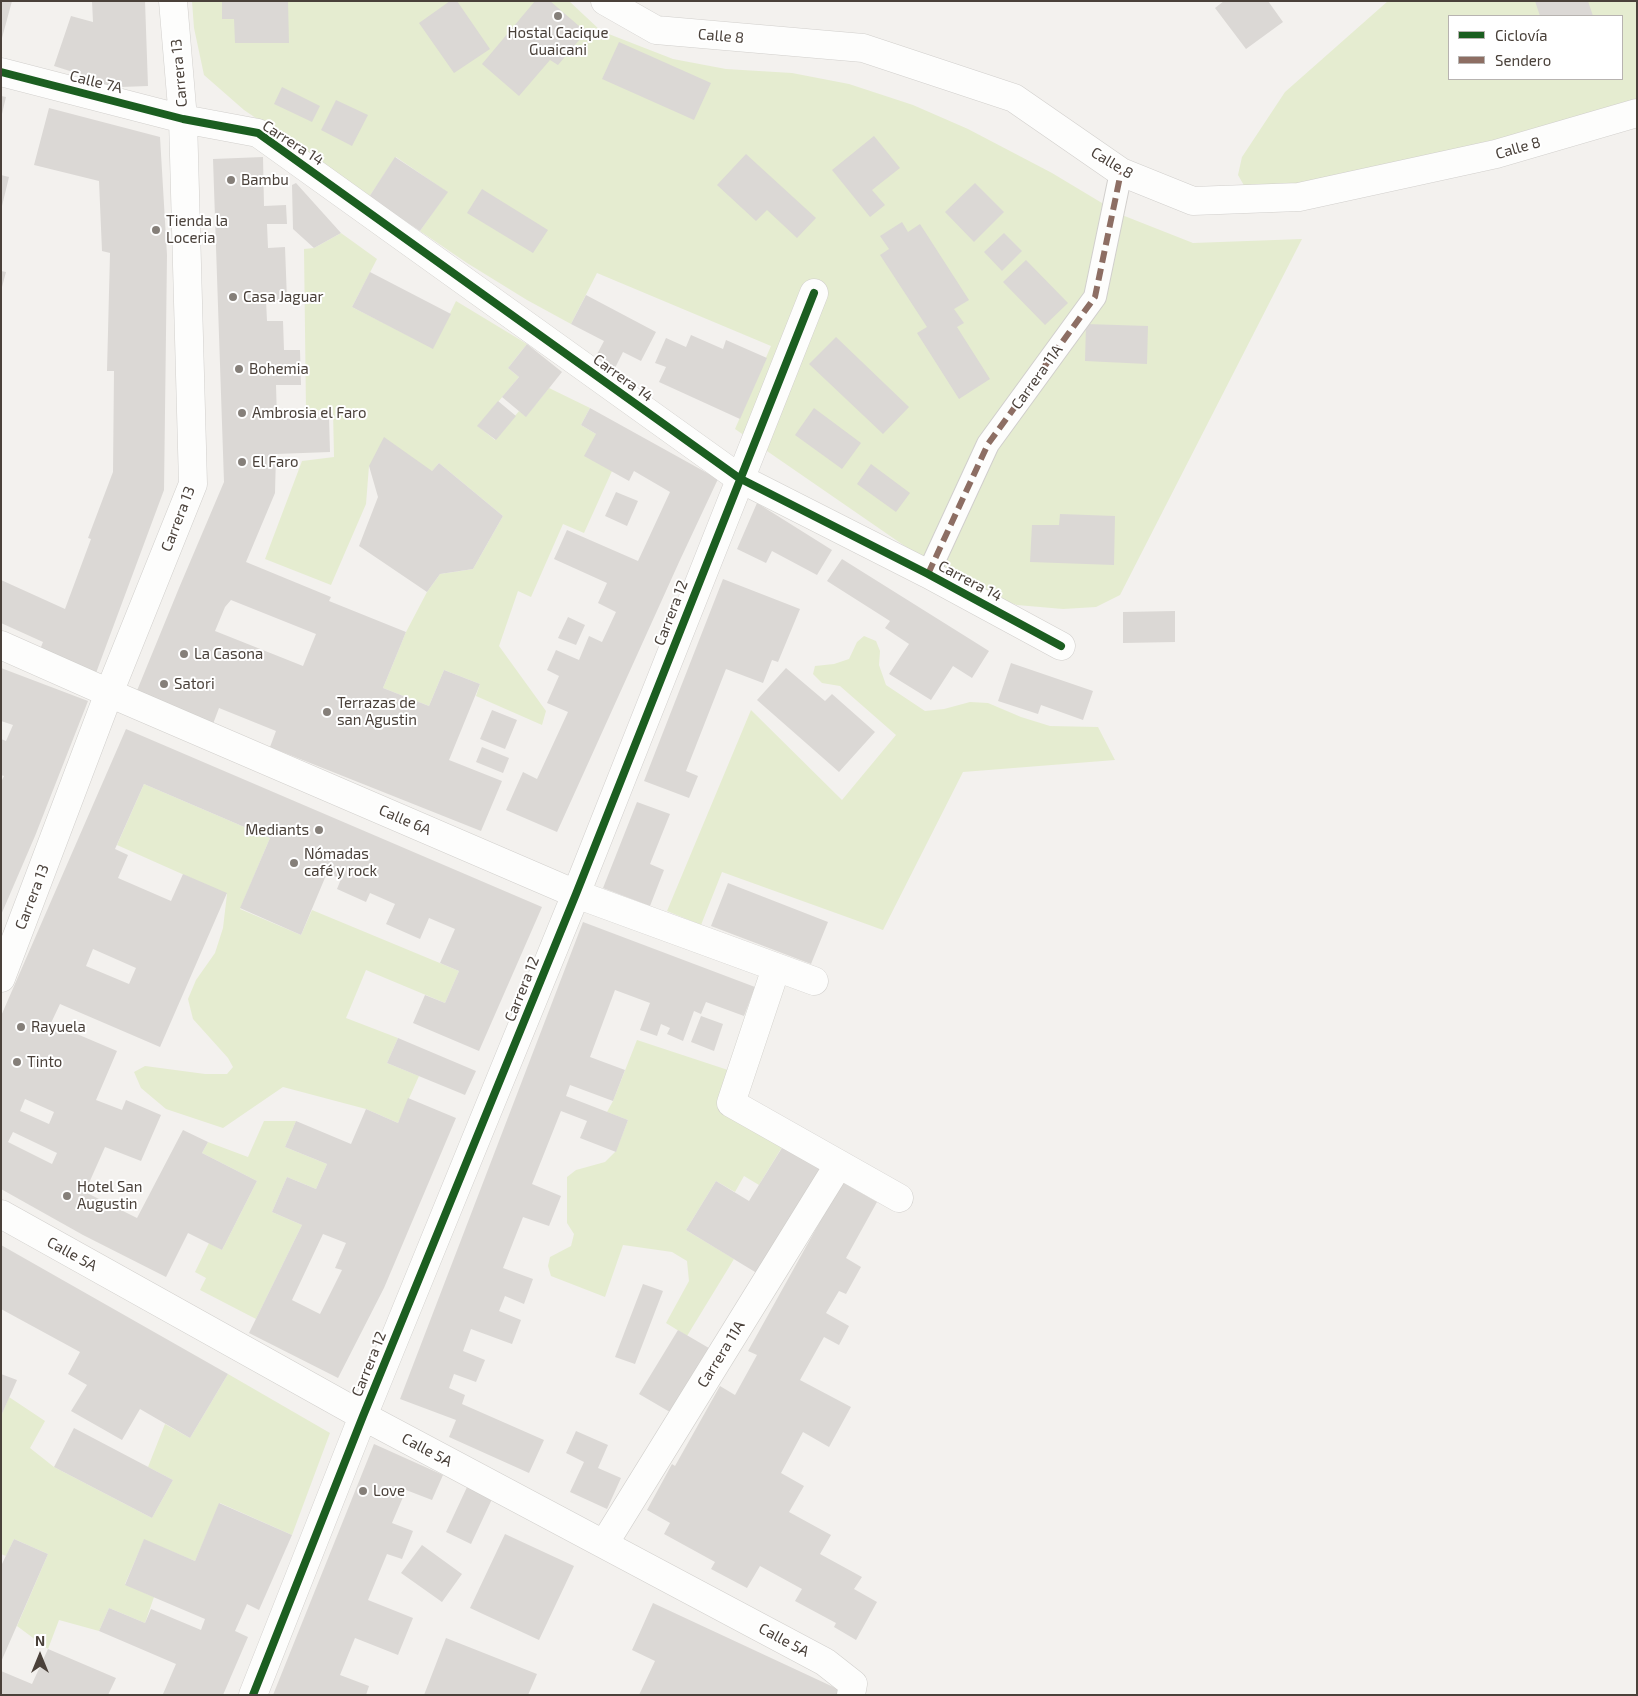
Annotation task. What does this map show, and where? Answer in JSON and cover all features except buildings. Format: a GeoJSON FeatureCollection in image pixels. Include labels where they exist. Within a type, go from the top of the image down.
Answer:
{"type":"FeatureCollection","features":[{"type":"Feature","properties":{"kind":"street","name":"Carrera 13"},"geometry":{"type":"LineString","coordinates":[[1,978],[109,693],[193,484],[183,119],[173,1]]}},
{"type":"Feature","properties":{"kind":"street","name":"Calle 8"},"geometry":{"type":"LineString","coordinates":[[605,1],[656,30],[863,48],[1014,98],[1121,172],[1193,201],[1299,196],[1496,154],[1637,113]]}},
{"type":"Feature","properties":{"kind":"street","name":"Calle 7A"},"geometry":{"type":"LineString","coordinates":[[1,72],[183,119]]}},
{"type":"Feature","properties":{"kind":"street","name":"Carrera 14"},"geometry":{"type":"LineString","coordinates":[[183,119],[258,133],[739,478],[928,574],[1061,646]]}},
{"type":"Feature","properties":{"kind":"street","name":"Carrera 11A"},"geometry":{"type":"LineString","coordinates":[[928,574],[988,444],[1095,297],[1121,172]]}},
{"type":"Feature","properties":{"kind":"street","name":"Carrera 12"},"geometry":{"type":"LineString","coordinates":[[252,1695],[363,1416],[576,894],[739,478],[814,293]]}},
{"type":"Feature","properties":{"kind":"street","name":"Calle 6A"},"geometry":{"type":"LineString","coordinates":[[1,645],[576,894],[814,981]]}},
{"type":"Feature","properties":{"kind":"street"},"geometry":{"type":"LineString","coordinates":[[776,968],[730,1103],[899,1198]]}},
{"type":"Feature","properties":{"kind":"street","name":"Carrera 11A"},"geometry":{"type":"LineString","coordinates":[[604,1544],[839,1164]]}},
{"type":"Feature","properties":{"kind":"street","name":"Calle 5A"},"geometry":{"type":"LineString","coordinates":[[1,1214],[363,1416],[825,1662],[852,1690]]}},
{"type":"Feature","properties":{"kind":"green space"},"geometry":{"type":"Polygon","coordinates":[[[192,1],[569,1],[601,31],[673,59],[726,69],[792,73],[849,84],[913,105],[968,129],[1052,173],[1122,215],[1193,243],[1302,239],[1120,595],[1096,607],[1063,609],[1017,605],[968,588],[735,429],[771,346],[597,273],[571,324],[527,300],[420,231],[447,192],[396,157],[369,197],[244,110],[204,75],[194,28],[192,1]]]}},
{"type":"Feature","properties":{"kind":"green space"},"geometry":{"type":"Polygon","coordinates":[[[1388,1],[1637,1],[1637,112],[1328,187],[1246,189],[1238,175],[1242,157],[1285,92],[1388,1]]]}},
{"type":"Feature","properties":{"kind":"green space"},"geometry":{"type":"Polygon","coordinates":[[[341,233],[377,259],[352,307],[433,348],[456,301],[527,344],[508,368],[519,377],[478,426],[495,440],[519,411],[526,416],[549,388],[590,408],[581,425],[596,434],[612,471],[584,533],[563,524],[531,597],[518,591],[499,646],[546,711],[542,725],[476,696],[480,684],[444,670],[429,706],[383,688],[406,632],[427,592],[440,574],[473,569],[503,516],[439,463],[432,471],[369,466],[366,504],[331,585],[265,559],[302,461],[334,457],[333,410],[306,411],[304,249],[314,248],[341,233]]]}},
{"type":"Feature","properties":{"kind":"green space"},"geometry":{"type":"Polygon","coordinates":[[[864,636],[876,641],[880,651],[879,665],[886,685],[925,711],[944,709],[970,702],[988,703],[1021,717],[1050,726],[1098,727],[1115,760],[963,772],[883,930],[722,872],[701,925],[667,911],[751,710],[842,800],[896,735],[840,686],[822,683],[813,674],[815,666],[834,664],[849,659],[857,642],[864,636]]]}},
{"type":"Feature","properties":{"kind":"green space"},"geometry":{"type":"Polygon","coordinates":[[[144,784],[270,838],[240,909],[301,935],[312,910],[459,971],[445,1003],[366,970],[346,1018],[398,1038],[387,1063],[419,1076],[398,1123],[366,1109],[283,1087],[223,1128],[166,1109],[141,1088],[134,1072],[145,1066],[205,1074],[227,1074],[233,1067],[228,1058],[193,1019],[188,999],[196,980],[215,953],[223,928],[227,894],[117,845],[144,784]]]}},
{"type":"Feature","properties":{"kind":"green space"},"geometry":{"type":"Polygon","coordinates":[[[637,1040],[731,1071],[719,1104],[787,1139],[759,1185],[744,1176],[735,1192],[716,1181],[686,1230],[734,1259],[687,1336],[666,1323],[689,1281],[687,1261],[672,1252],[623,1245],[605,1297],[551,1276],[548,1266],[550,1257],[571,1246],[574,1234],[567,1223],[567,1177],[576,1170],[605,1162],[616,1151],[628,1120],[607,1112],[637,1040]]]}},
{"type":"Feature","properties":{"kind":"green space"},"geometry":{"type":"Polygon","coordinates":[[[264,1121],[296,1121],[285,1147],[327,1164],[316,1189],[287,1177],[272,1212],[302,1225],[256,1319],[200,1290],[206,1278],[195,1272],[209,1243],[222,1250],[257,1181],[202,1153],[208,1142],[248,1157],[264,1121]]]}},
{"type":"Feature","properties":{"kind":"green space"},"geometry":{"type":"Polygon","coordinates":[[[228,1374],[330,1433],[292,1535],[220,1503],[195,1561],[144,1540],[125,1584],[154,1597],[145,1623],[109,1608],[99,1631],[59,1620],[48,1649],[17,1626],[48,1554],[14,1539],[6,1556],[1,1554],[1,1416],[9,1397],[45,1421],[30,1448],[54,1467],[152,1518],[173,1480],[148,1467],[165,1424],[190,1438],[228,1374]]]}},
{"type":"Feature","properties":{"kind":"marked path"},"geometry":{"type":"LineString","coordinates":[[928,574],[988,444],[1095,297],[1121,172]]}},
{"type":"Feature","properties":{"kind":"cycle path"},"geometry":{"type":"LineString","coordinates":[[1,72],[183,119],[258,133],[739,478],[928,574],[1061,646]]}},
{"type":"Feature","properties":{"kind":"cycle path"},"geometry":{"type":"LineString","coordinates":[[253,1695],[363,1416],[576,894],[814,293]]}},
{"type":"Feature","properties":{"kind":"place","name":"Hostal Cacique Guaicani"},"geometry":{"type":"Point","coordinates":[558,16]}},
{"type":"Feature","properties":{"kind":"place","name":"Bambu"},"geometry":{"type":"Point","coordinates":[231,180]}},
{"type":"Feature","properties":{"kind":"place","name":"Tienda la Loceria"},"geometry":{"type":"Point","coordinates":[156,230]}},
{"type":"Feature","properties":{"kind":"place","name":"Casa Jaguar"},"geometry":{"type":"Point","coordinates":[233,297]}},
{"type":"Feature","properties":{"kind":"place","name":"Bohemia"},"geometry":{"type":"Point","coordinates":[239,369]}},
{"type":"Feature","properties":{"kind":"place","name":"Ambrosia el Faro"},"geometry":{"type":"Point","coordinates":[242,413]}},
{"type":"Feature","properties":{"kind":"place","name":"El Faro"},"geometry":{"type":"Point","coordinates":[242,462]}},
{"type":"Feature","properties":{"kind":"place","name":"La Casona"},"geometry":{"type":"Point","coordinates":[184,654]}},
{"type":"Feature","properties":{"kind":"place","name":"Satori"},"geometry":{"type":"Point","coordinates":[164,684]}},
{"type":"Feature","properties":{"kind":"place","name":"Terrazas de san Agustin"},"geometry":{"type":"Point","coordinates":[327,712]}},
{"type":"Feature","properties":{"kind":"place","name":"Mediants"},"geometry":{"type":"Point","coordinates":[319,830]}},
{"type":"Feature","properties":{"kind":"place","name":"Nómadas café y rock"},"geometry":{"type":"Point","coordinates":[294,863]}},
{"type":"Feature","properties":{"kind":"place","name":"Rayuela"},"geometry":{"type":"Point","coordinates":[21,1027]}},
{"type":"Feature","properties":{"kind":"place","name":"Tinto"},"geometry":{"type":"Point","coordinates":[17,1062]}},
{"type":"Feature","properties":{"kind":"place","name":"Hotel San Augustin"},"geometry":{"type":"Point","coordinates":[67,1196]}},
{"type":"Feature","properties":{"kind":"place","name":"Love"},"geometry":{"type":"Point","coordinates":[363,1491]}}]}
